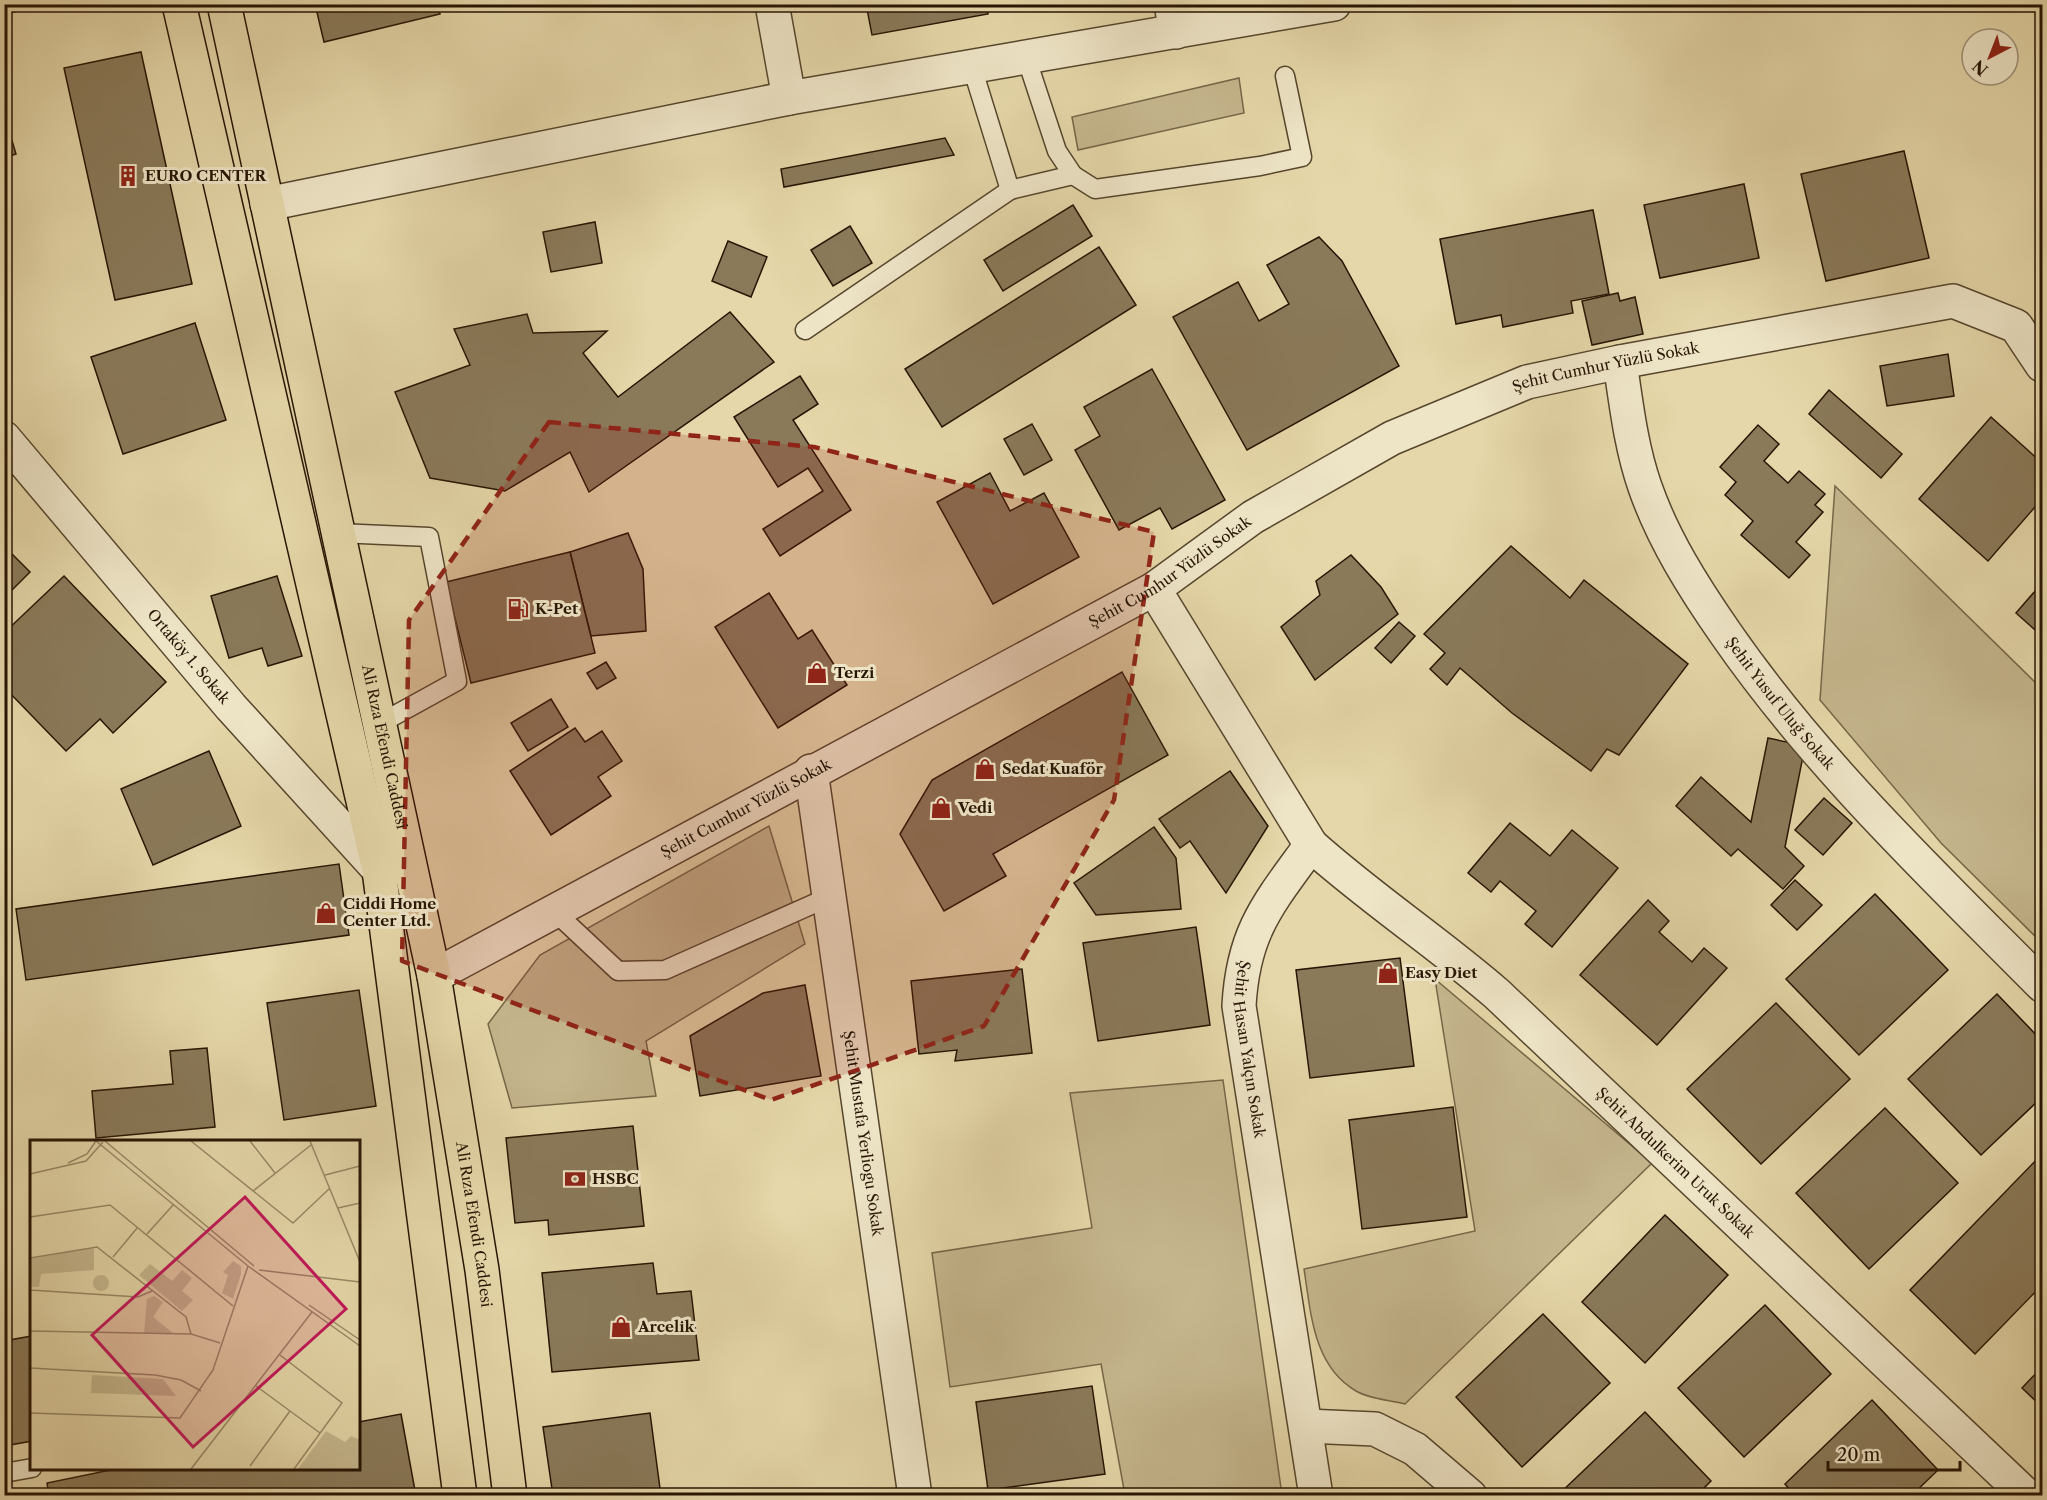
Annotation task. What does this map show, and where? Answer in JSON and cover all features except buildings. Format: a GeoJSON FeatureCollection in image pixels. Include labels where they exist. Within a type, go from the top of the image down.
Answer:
{"type":"FeatureCollection","features":[{"type":"Feature","properties":{"kind":"main road","name":"Ali Rıza Efendi Caddesi"},"geometry":{"type":"LineString","coordinates":[[179,4],[379,870],[459,1496]]}},
{"type":"Feature","properties":{"kind":"main road","name":"Ali Rıza Efendi Caddesi"},"geometry":{"type":"LineString","coordinates":[[224,4],[434,976],[482,1270],[510,1496]]}},
{"type":"Feature","properties":{"kind":"street"},"geometry":{"type":"LineString","coordinates":[[772,4],[789,98]]}},
{"type":"Feature","properties":{"kind":"street"},"geometry":{"type":"LineString","coordinates":[[267,204],[789,98],[1026,57],[1174,18],[1334,4]]}},
{"type":"Feature","properties":{"kind":"street","name":"Şehit Cumhur Yüzlü Sokak"},"geometry":{"type":"LineString","coordinates":[[434,976],[811,771],[1154,589],[1253,517],[1392,438],[1527,382],[1620,362],[1953,301],[2016,326],[2043,366]]}},
{"type":"Feature","properties":{"kind":"street","name":"Şehit Yusuf Uluğ Sokak"},"geometry":{"type":"LineString","coordinates":[[1620,362],[1631,432],[1644,486],[1683,567],[1717,621],[1750,669],[1848,786],[2043,985]]}},
{"type":"Feature","properties":{"kind":"street","name":"Ortaköy 1. Sokak"},"geometry":{"type":"LineString","coordinates":[[4,438],[231,707],[379,870]]}},
{"type":"Feature","properties":{"kind":"street"},"geometry":{"type":"LineString","coordinates":[[1154,589],[1311,845]]}},
{"type":"Feature","properties":{"kind":"street","name":"Şehit Mustafa Yerliogu Sokak"},"geometry":{"type":"LineString","coordinates":[[811,771],[915,1496]]}},
{"type":"Feature","properties":{"kind":"street","name":"Şehit Hasan Yalçın Sokak"},"geometry":{"type":"LineString","coordinates":[[1311,845],[1259,917],[1240,977],[1239,1006],[1316,1496]]}},
{"type":"Feature","properties":{"kind":"street","name":"Şehit Abdulkerim Uruk Sokak"},"geometry":{"type":"LineString","coordinates":[[1311,845],[1352,882],[1450,954],[1497,994],[2027,1496]]}},
{"type":"Feature","properties":{"kind":"street"},"geometry":{"type":"LineString","coordinates":[[1306,1426],[1375,1429],[1415,1449],[1470,1496]]}},
{"type":"Feature","properties":{"kind":"lane"},"geometry":{"type":"LineString","coordinates":[[1026,57],[1057,151],[1073,175],[1095,189],[1260,166],[1302,157],[1286,76]]}},
{"type":"Feature","properties":{"kind":"lane"},"geometry":{"type":"LineString","coordinates":[[972,67],[1010,190]]}},
{"type":"Feature","properties":{"kind":"lane"},"geometry":{"type":"LineString","coordinates":[[805,330],[1010,190],[1073,175]]}},
{"type":"Feature","properties":{"kind":"lane"},"geometry":{"type":"LineString","coordinates":[[338,533],[429,537],[457,681],[380,724]]}},
{"type":"Feature","properties":{"kind":"lane"},"geometry":{"type":"LineString","coordinates":[[554,911],[618,971],[642,972],[665,970],[829,897]]}},
{"type":"Feature","properties":{"kind":"lane"},"geometry":{"type":"LineString","coordinates":[[4,1473],[30,1468]]}},
{"type":"Feature","properties":{"kind":"highlighted area"},"geometry":{"type":"Polygon","coordinates":[[[549,422],[814,447],[1154,532],[1114,800],[984,1026],[771,1100],[402,961],[409,620],[549,422]]]}},
{"type":"Feature","properties":{"kind":"shaded area"},"geometry":{"type":"Polygon","coordinates":[[[1239,78],[1244,113],[1078,150],[1072,117],[1239,78]]]}},
{"type":"Feature","properties":{"kind":"shaded area"},"geometry":{"type":"Polygon","coordinates":[[[1835,486],[2042,689],[2042,943],[1941,843],[1820,700],[1835,486]]]}},
{"type":"Feature","properties":{"kind":"shaded area"},"geometry":{"type":"Polygon","coordinates":[[[769,826],[805,944],[646,1041],[656,1096],[512,1108],[488,1024],[540,955],[769,826]]]}},
{"type":"Feature","properties":{"kind":"shaded area"},"geometry":{"type":"Polygon","coordinates":[[[1435,979],[1652,1163],[1405,1404],[1361,1394],[1342,1380],[1331,1368],[1316,1337],[1304,1269],[1475,1231],[1435,979]]]}},
{"type":"Feature","properties":{"kind":"shaded area"},"geometry":{"type":"Polygon","coordinates":[[[1223,1080],[1282,1495],[1125,1495],[1101,1364],[950,1387],[932,1253],[1092,1228],[1070,1093],[1223,1080]]]}},
{"type":"Feature","properties":{"kind":"place","name":"EURO CENTER"},"geometry":{"type":"Point","coordinates":[128,176]}},
{"type":"Feature","properties":{"kind":"place","name":"K-Pet"},"geometry":{"type":"Point","coordinates":[518,609]}},
{"type":"Feature","properties":{"kind":"place","name":"Terzi"},"geometry":{"type":"Point","coordinates":[817,673]}},
{"type":"Feature","properties":{"kind":"place","name":"Sedat Kuaför"},"geometry":{"type":"Point","coordinates":[985,769]}},
{"type":"Feature","properties":{"kind":"place","name":"Vedi"},"geometry":{"type":"Point","coordinates":[941,808]}},
{"type":"Feature","properties":{"kind":"place","name":"Ciddi Home Center Ltd."},"geometry":{"type":"Point","coordinates":[326,913]}},
{"type":"Feature","properties":{"kind":"place","name":"Easy Diet"},"geometry":{"type":"Point","coordinates":[1388,973]}},
{"type":"Feature","properties":{"kind":"place","name":"HSBC"},"geometry":{"type":"Point","coordinates":[575,1179]}},
{"type":"Feature","properties":{"kind":"place","name":"Arcelik"},"geometry":{"type":"Point","coordinates":[621,1327]}}]}
